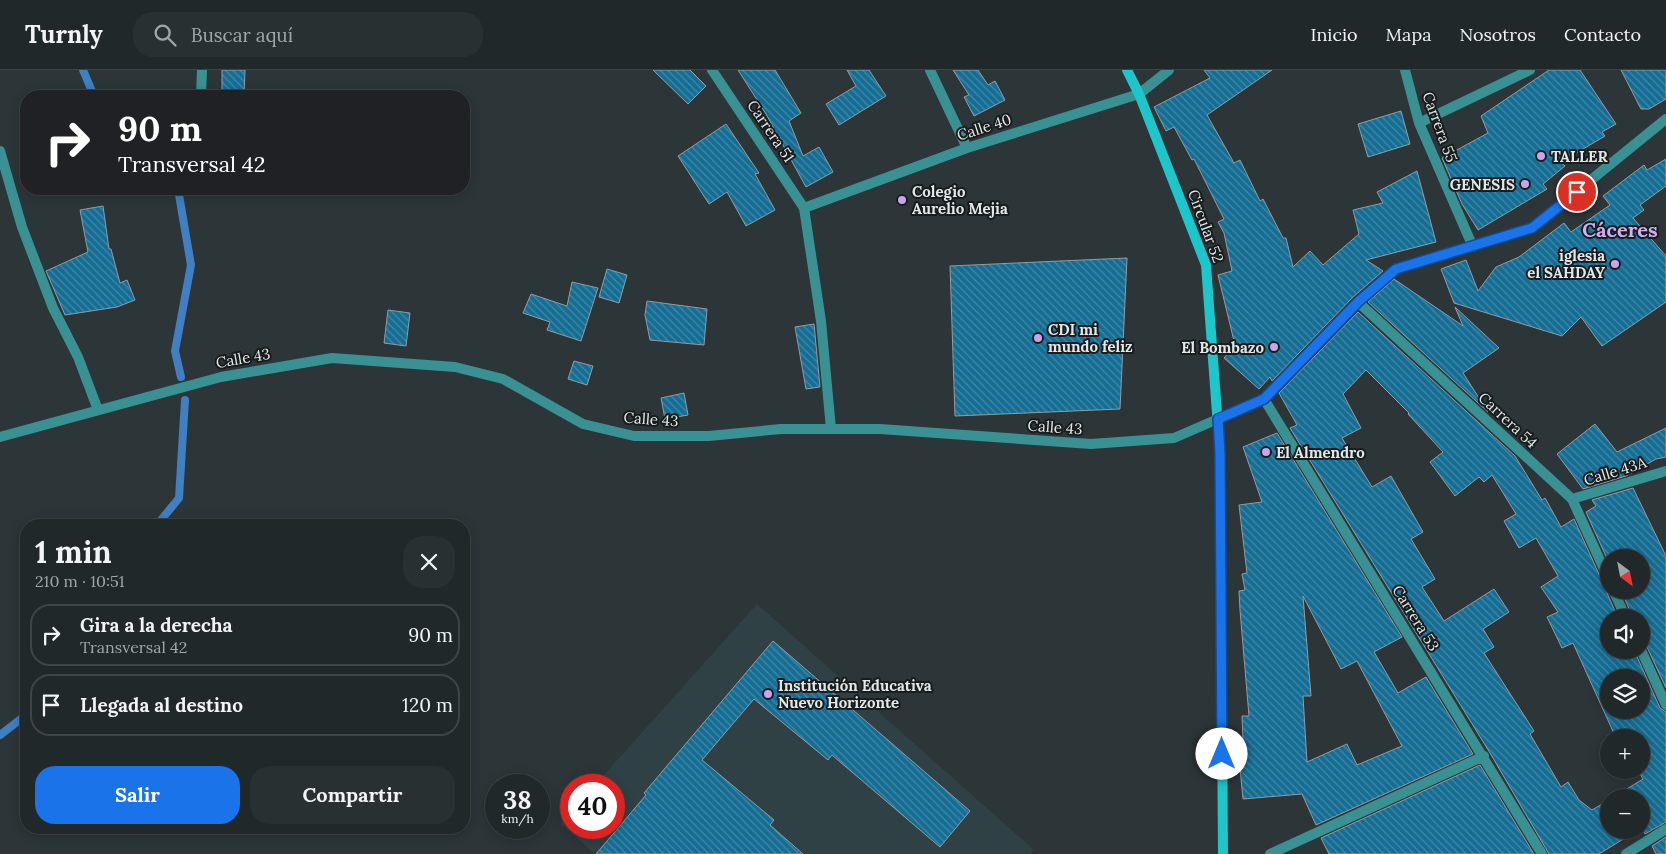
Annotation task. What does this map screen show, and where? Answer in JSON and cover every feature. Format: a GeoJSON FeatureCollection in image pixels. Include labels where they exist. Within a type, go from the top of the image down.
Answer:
{"type":"FeatureCollection","features":[{"type":"Feature","properties":{"kind":"street"},"geometry":{"type":"LineString","coordinates":[[200,90],[202,70]]}},
{"type":"Feature","properties":{"kind":"street","name":"Carrera 51"},"geometry":{"type":"LineString","coordinates":[[712,70],[804,208]]}},
{"type":"Feature","properties":{"kind":"street"},"geometry":{"type":"LineString","coordinates":[[930,70],[967,148]]}},
{"type":"Feature","properties":{"kind":"street","name":"Circular 52"},"geometry":{"type":"LineString","coordinates":[[1127,70],[1139,94],[1206,265],[1220,454],[1223,854]]}},
{"type":"Feature","properties":{"kind":"street","name":"Calle 40"},"geometry":{"type":"LineString","coordinates":[[804,208],[967,148],[1139,94],[1169,70]]}},
{"type":"Feature","properties":{"kind":"street","name":"Carrera 55"},"geometry":{"type":"LineString","coordinates":[[1406,70],[1419,123],[1473,248]]}},
{"type":"Feature","properties":{"kind":"street"},"geometry":{"type":"LineString","coordinates":[[1419,123],[1530,70]]}},
{"type":"Feature","properties":{"kind":"street"},"geometry":{"type":"LineString","coordinates":[[1264,399],[1358,302],[1396,269],[1473,248],[1532,228],[1666,119]]}},
{"type":"Feature","properties":{"kind":"street"},"geometry":{"type":"LineString","coordinates":[[0,151],[22,227],[39,272],[53,308],[78,357],[98,410]]}},
{"type":"Feature","properties":{"kind":"street"},"geometry":{"type":"LineString","coordinates":[[804,208],[821,321],[831,429]]}},
{"type":"Feature","properties":{"kind":"street","name":"Carrera 54"},"geometry":{"type":"LineString","coordinates":[[1358,302],[1572,499],[1600,560]]}},
{"type":"Feature","properties":{"kind":"street","name":"Calle 43"},"geometry":{"type":"LineString","coordinates":[[0,437],[221,377],[332,358],[455,367],[503,379],[584,424],[634,436],[709,436],[781,429],[880,429],[1091,444],[1174,438],[1264,399]]}},
{"type":"Feature","properties":{"kind":"street","name":"Carrera 53"},"geometry":{"type":"LineString","coordinates":[[1264,399],[1484,756],[1542,854]]}},
{"type":"Feature","properties":{"kind":"street","name":"Calle 43A"},"geometry":{"type":"LineString","coordinates":[[1572,499],[1666,471]]}},
{"type":"Feature","properties":{"kind":"street"},"geometry":{"type":"LineString","coordinates":[[1645,659],[1666,704]]}},
{"type":"Feature","properties":{"kind":"street"},"geometry":{"type":"LineString","coordinates":[[1270,854],[1484,756]]}},
{"type":"Feature","properties":{"kind":"street"},"geometry":{"type":"LineString","coordinates":[[1626,854],[1666,829]]}},
{"type":"Feature","properties":{"kind":"shaded area","name":"Institución Educativa Nuevo Horizonte"},"geometry":{"type":"Polygon","coordinates":[[[757,604],[1034,850],[1031,854],[595,854],[578,839],[625,839],[625,774],[605,774],[757,604]]]}},
{"type":"Feature","properties":{"kind":"building"},"geometry":{"type":"Polygon","coordinates":[[[222,70],[245,70],[244,90],[222,90],[222,70]]]}},
{"type":"Feature","properties":{"kind":"building"},"geometry":{"type":"Polygon","coordinates":[[[653,70],[690,70],[706,86],[688,104],[653,70]]]}},
{"type":"Feature","properties":{"kind":"building"},"geometry":{"type":"Polygon","coordinates":[[[738,70],[775,70],[801,113],[789,121],[803,156],[819,147],[833,172],[806,187],[766,114],[738,70]]]}},
{"type":"Feature","properties":{"kind":"building"},"geometry":{"type":"Polygon","coordinates":[[[847,70],[869,70],[886,96],[839,125],[826,104],[856,86],[847,70]]]}},
{"type":"Feature","properties":{"kind":"building"},"geometry":{"type":"Polygon","coordinates":[[[953,70],[978,70],[988,85],[995,81],[1005,100],[974,116],[964,97],[969,95],[953,70]]]}},
{"type":"Feature","properties":{"kind":"building"},"geometry":{"type":"Polygon","coordinates":[[[1204,70],[1272,70],[1207,115],[1234,163],[1240,160],[1260,201],[1263,199],[1283,238],[1286,238],[1293,267],[1310,251],[1323,265],[1359,234],[1353,210],[1383,203],[1377,192],[1417,171],[1436,242],[1366,260],[1383,271],[1353,297],[1272,381],[1270,377],[1259,389],[1224,358],[1235,345],[1218,275],[1232,271],[1224,233],[1218,222],[1224,219],[1194,159],[1192,160],[1174,127],[1166,131],[1154,107],[1210,78],[1204,70]]]}},
{"type":"Feature","properties":{"kind":"building"},"geometry":{"type":"Polygon","coordinates":[[[1549,70],[1580,70],[1616,124],[1602,132],[1605,136],[1561,162],[1565,166],[1543,184],[1547,189],[1478,230],[1462,204],[1442,158],[1488,133],[1481,116],[1549,70]]]}},
{"type":"Feature","properties":{"kind":"building"},"geometry":{"type":"Polygon","coordinates":[[[1621,70],[1666,70],[1666,99],[1649,109],[1641,109],[1621,70]]]}},
{"type":"Feature","properties":{"kind":"building"},"geometry":{"type":"Polygon","coordinates":[[[1401,111],[1410,144],[1368,157],[1358,124],[1401,111]]]}},
{"type":"Feature","properties":{"kind":"building"},"geometry":{"type":"Polygon","coordinates":[[[726,124],[759,173],[755,174],[775,210],[746,226],[727,192],[709,204],[678,156],[726,124]]]}},
{"type":"Feature","properties":{"kind":"building"},"geometry":{"type":"Polygon","coordinates":[[[1666,159],[1666,186],[1640,205],[1644,210],[1633,218],[1666,256],[1666,302],[1602,346],[1581,317],[1562,336],[1454,303],[1441,269],[1466,260],[1478,291],[1496,267],[1519,257],[1564,223],[1571,232],[1610,205],[1603,196],[1644,165],[1647,170],[1666,159]]]}},
{"type":"Feature","properties":{"kind":"building"},"geometry":{"type":"Polygon","coordinates":[[[103,206],[109,249],[111,249],[120,283],[127,280],[135,300],[117,307],[65,315],[46,271],[88,252],[80,210],[103,206]]]}},
{"type":"Feature","properties":{"kind":"building","name":"CDI mi mundo feliz"},"geometry":{"type":"Polygon","coordinates":[[[1127,258],[1120,409],[955,416],[950,266],[1127,258]]]}},
{"type":"Feature","properties":{"kind":"building"},"geometry":{"type":"Polygon","coordinates":[[[607,269],[627,275],[619,303],[599,297],[607,269]]]}},
{"type":"Feature","properties":{"kind":"building"},"geometry":{"type":"Polygon","coordinates":[[[1394,279],[1463,326],[1455,307],[1499,348],[1463,373],[1488,412],[1368,302],[1394,279]]]}},
{"type":"Feature","properties":{"kind":"building"},"geometry":{"type":"Polygon","coordinates":[[[572,282],[598,288],[581,341],[547,330],[550,322],[523,313],[531,294],[567,306],[572,282]]]}},
{"type":"Feature","properties":{"kind":"building"},"geometry":{"type":"Polygon","coordinates":[[[647,301],[707,309],[704,345],[650,340],[645,315],[647,301]]]}},
{"type":"Feature","properties":{"kind":"building"},"geometry":{"type":"Polygon","coordinates":[[[388,310],[410,313],[406,346],[384,343],[388,310]]]}},
{"type":"Feature","properties":{"kind":"building"},"geometry":{"type":"Polygon","coordinates":[[[1358,312],[1515,456],[1542,500],[1545,498],[1561,527],[1574,519],[1600,576],[1600,599],[1610,599],[1614,609],[1600,609],[1600,659],[1638,659],[1643,669],[1600,669],[1600,703],[1573,643],[1562,648],[1547,617],[1558,612],[1541,587],[1558,576],[1536,538],[1519,548],[1504,521],[1516,514],[1492,475],[1484,482],[1479,477],[1455,496],[1430,462],[1443,452],[1409,413],[1366,370],[1343,394],[1361,428],[1342,438],[1372,487],[1391,476],[1423,532],[1411,539],[1435,579],[1422,587],[1444,621],[1494,589],[1509,612],[1483,629],[1494,647],[1484,653],[1534,731],[1530,734],[1561,787],[1568,782],[1579,800],[1592,810],[1600,805],[1600,839],[1623,839],[1599,854],[1549,854],[1490,753],[1290,428],[1297,425],[1279,393],[1358,312]]]}},
{"type":"Feature","properties":{"kind":"building"},"geometry":{"type":"Polygon","coordinates":[[[814,324],[820,387],[806,389],[795,327],[814,324]]]}},
{"type":"Feature","properties":{"kind":"building"},"geometry":{"type":"Polygon","coordinates":[[[574,361],[593,366],[587,385],[568,379],[574,361]]]}},
{"type":"Feature","properties":{"kind":"building"},"geometry":{"type":"Polygon","coordinates":[[[684,393],[688,415],[665,419],[661,398],[684,393]]]}},
{"type":"Feature","properties":{"kind":"building"},"geometry":{"type":"Polygon","coordinates":[[[1595,424],[1617,452],[1666,428],[1666,457],[1656,459],[1626,476],[1583,489],[1557,454],[1595,424]]]}},
{"type":"Feature","properties":{"kind":"building"},"geometry":{"type":"Polygon","coordinates":[[[1277,433],[1402,637],[1374,652],[1398,693],[1426,677],[1473,754],[1316,825],[1302,794],[1243,799],[1240,768],[1244,768],[1242,716],[1249,716],[1239,591],[1245,590],[1242,574],[1247,573],[1239,505],[1262,502],[1243,447],[1277,433]],[[1303,596],[1311,696],[1303,696],[1307,762],[1347,744],[1357,765],[1402,746],[1357,661],[1341,669],[1303,596]]]}},
{"type":"Feature","properties":{"kind":"building"},"geometry":{"type":"Polygon","coordinates":[[[1633,488],[1666,556],[1666,688],[1650,653],[1650,609],[1629,609],[1625,599],[1650,599],[1650,549],[1603,549],[1586,512],[1596,506],[1592,500],[1633,488]]]}},
{"type":"Feature","properties":{"kind":"building"},"geometry":{"type":"Polygon","coordinates":[[[773,641],[970,811],[940,847],[832,755],[828,760],[754,699],[702,760],[774,820],[770,825],[803,854],[596,854],[609,839],[625,839],[625,820],[646,795],[644,793],[773,641]]]}},
{"type":"Feature","properties":{"kind":"building"},"geometry":{"type":"Polygon","coordinates":[[[1650,686],[1660,708],[1666,712],[1666,822],[1650,831],[1650,789],[1627,789],[1643,779],[1650,779],[1650,729],[1612,729],[1607,719],[1650,719],[1650,686]]]}},
{"type":"Feature","properties":{"kind":"building"},"geometry":{"type":"Polygon","coordinates":[[[1480,765],[1534,854],[1329,854],[1321,838],[1480,765]]]}},
{"type":"Feature","properties":{"kind":"building"},"geometry":{"type":"Polygon","coordinates":[[[1666,837],[1666,854],[1656,854],[1652,846],[1666,837]]]}},
{"type":"Feature","properties":{"kind":"waterway"},"geometry":{"type":"LineString","coordinates":[[83,70],[91,90]]}},
{"type":"Feature","properties":{"kind":"waterway"},"geometry":{"type":"LineString","coordinates":[[179,195],[191,265],[175,351],[181,377]]}},
{"type":"Feature","properties":{"kind":"waterway"},"geometry":{"type":"LineString","coordinates":[[162,519],[179,498],[185,400]]}},
{"type":"Feature","properties":{"kind":"waterway"},"geometry":{"type":"LineString","coordinates":[[0,735],[20,720]]}},
{"type":"Feature","properties":{"kind":"place","name":"TALLER"},"geometry":{"type":"Point","coordinates":[1541,156]}},
{"type":"Feature","properties":{"kind":"place","name":"GENESIS"},"geometry":{"type":"Point","coordinates":[1525,184]}},
{"type":"Feature","properties":{"kind":"place","name":"Colegio Aurelio Mejia"},"geometry":{"type":"Point","coordinates":[902,200]}},
{"type":"Feature","properties":{"kind":"place","name":"iglesia el SAHDAY"},"geometry":{"type":"Point","coordinates":[1615,264]}},
{"type":"Feature","properties":{"kind":"place","name":"CDI mi mundo feliz"},"geometry":{"type":"Point","coordinates":[1038,338]}},
{"type":"Feature","properties":{"kind":"place","name":"El Bombazo"},"geometry":{"type":"Point","coordinates":[1274,347]}},
{"type":"Feature","properties":{"kind":"place","name":"El Almendro"},"geometry":{"type":"Point","coordinates":[1266,452]}},
{"type":"Feature","properties":{"kind":"place","name":"Institución Educativa Nuevo Horizonte"},"geometry":{"type":"Point","coordinates":[768,694]}},
{"type":"Feature","properties":{"kind":"district","name":"Cáceres"},"geometry":{"type":"Point","coordinates":[1620,229]}},
{"type":"Feature","properties":{"kind":"route"},"geometry":{"type":"LineString","coordinates":[[1222,754],[1220,454],[1218,419],[1264,399],[1358,302],[1396,269],[1473,248],[1532,228],[1577,192]]}}]}
